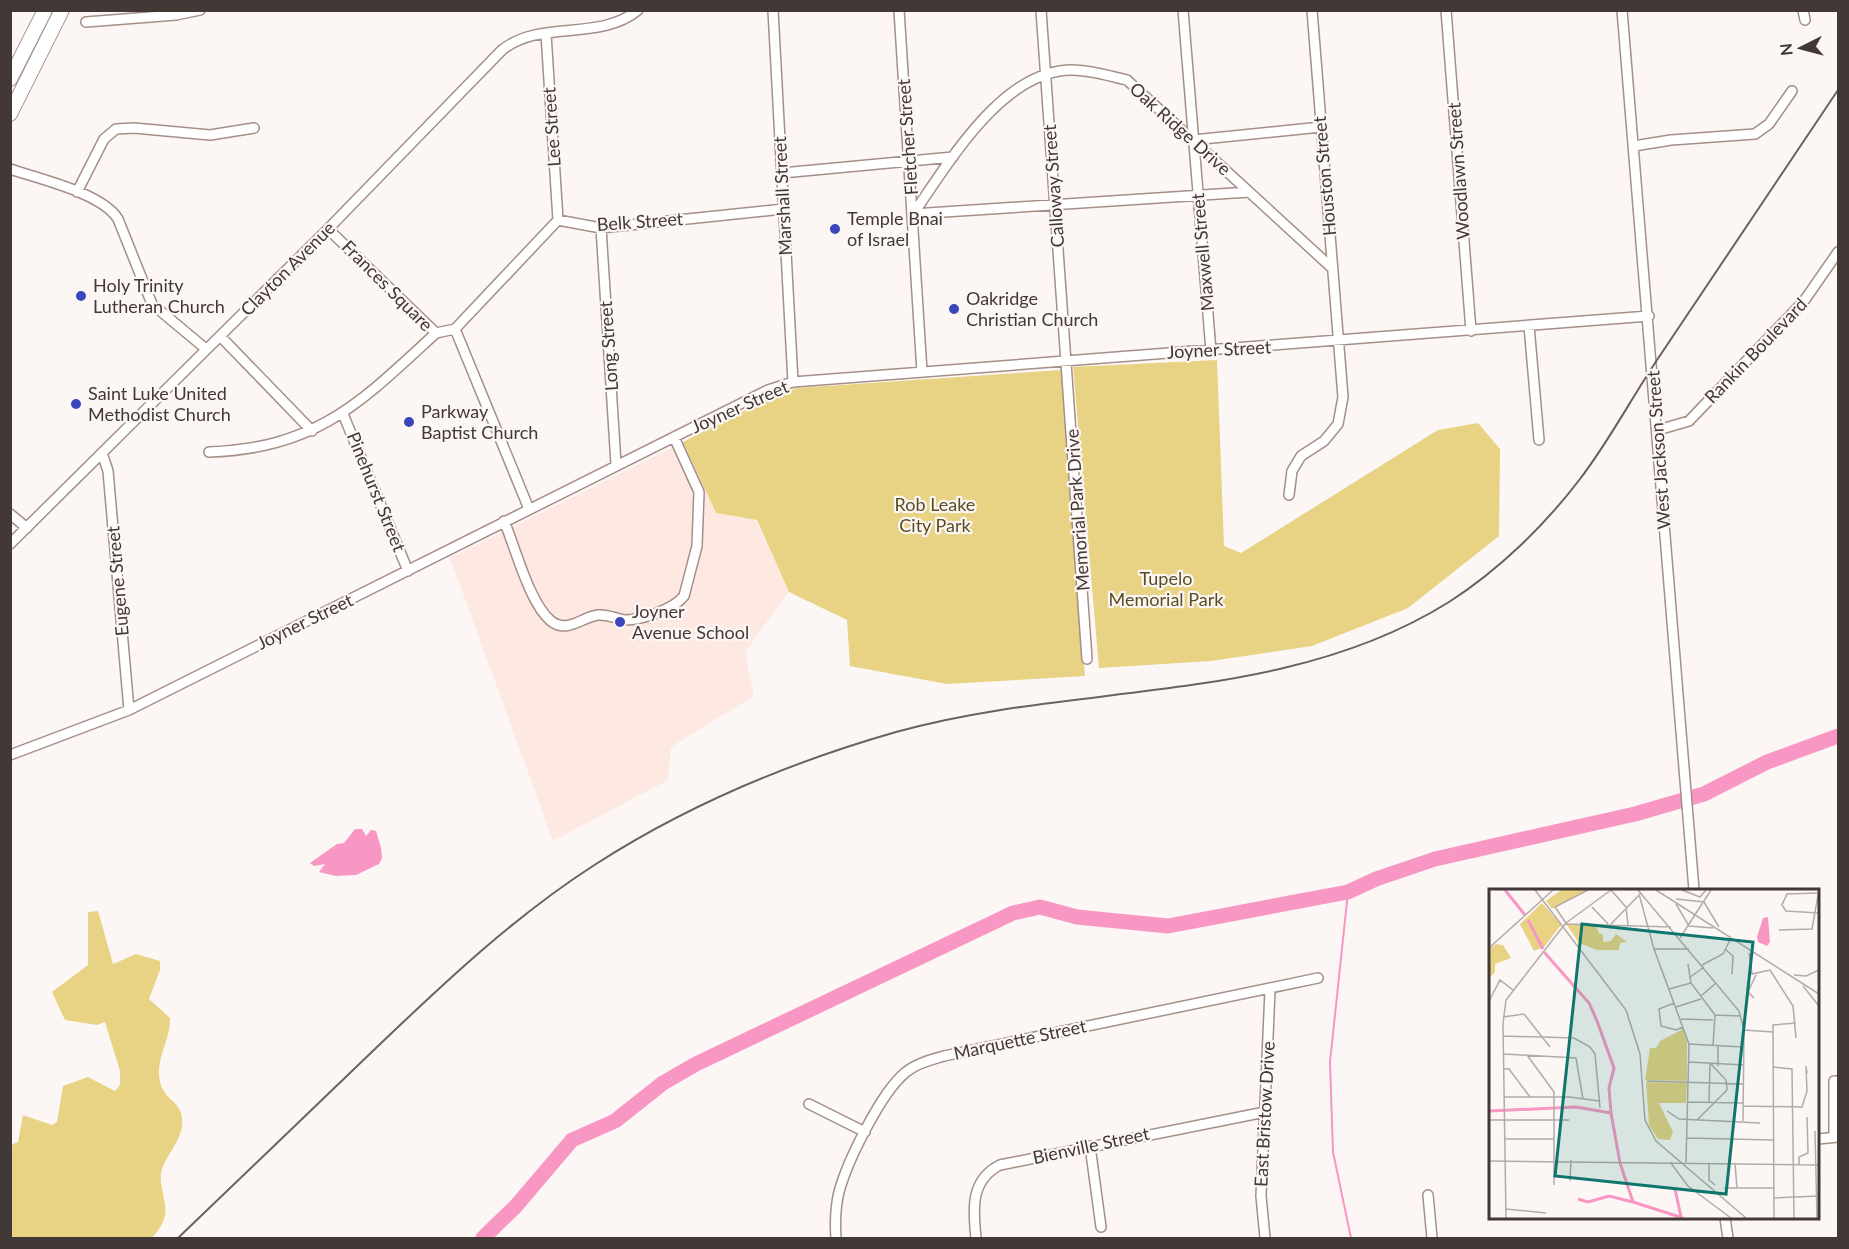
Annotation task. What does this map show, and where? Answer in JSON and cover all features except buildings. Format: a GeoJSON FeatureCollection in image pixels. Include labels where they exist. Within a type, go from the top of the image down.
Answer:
{"type":"FeatureCollection","features":[{"type":"Feature","properties":{"kind":"highway"},"geometry":{"type":"LineString","coordinates":[[10,79],[44,11],[59,16],[10,114]]}},
{"type":"Feature","properties":{"kind":"street"},"geometry":{"type":"LineString","coordinates":[[86,22],[176,15],[200,10]]}},
{"type":"Feature","properties":{"kind":"street","name":"Clayton Avenue"},"geometry":{"type":"LineString","coordinates":[[10,544],[206,349],[221,337],[502,50],[518,40],[615,25],[638,10]]}},
{"type":"Feature","properties":{"kind":"street","name":"Marshall Street"},"geometry":{"type":"LineString","coordinates":[[773,10],[793,382]]}},
{"type":"Feature","properties":{"kind":"street","name":"Fletcher Street"},"geometry":{"type":"LineString","coordinates":[[899,10],[922,372]]}},
{"type":"Feature","properties":{"kind":"street","name":"Calloway Street"},"geometry":{"type":"LineString","coordinates":[[1041,10],[1068,361]]}},
{"type":"Feature","properties":{"kind":"street","name":"Maxwell Street"},"geometry":{"type":"LineString","coordinates":[[1183,10],[1211,351]]}},
{"type":"Feature","properties":{"kind":"street","name":"Houston Street"},"geometry":{"type":"LineString","coordinates":[[1289,495],[1292,471],[1301,456],[1324,441],[1338,424],[1344,397],[1337,342],[1312,10]]}},
{"type":"Feature","properties":{"kind":"street","name":"Woodlawn Street"},"geometry":{"type":"LineString","coordinates":[[1446,10],[1472,331]]}},
{"type":"Feature","properties":{"kind":"street","name":"West Jackson Street"},"geometry":{"type":"LineString","coordinates":[[1622,10],[1649,316],[1682,763],[1694,889]]}},
{"type":"Feature","properties":{"kind":"street","name":"Lee Street"},"geometry":{"type":"LineString","coordinates":[[546,34],[558,220]]}},
{"type":"Feature","properties":{"kind":"street","name":"Oak Ridge Drive"},"geometry":{"type":"LineString","coordinates":[[913,214],[953,157],[993,108],[1020,88],[1046,74],[1072,70],[1127,80],[1332,268]]}},
{"type":"Feature","properties":{"kind":"street"},"geometry":{"type":"LineString","coordinates":[[1634,146],[1671,140],[1755,134],[1769,124],[1792,91]]}},
{"type":"Feature","properties":{"kind":"street"},"geometry":{"type":"LineString","coordinates":[[1193,140],[1321,127]]}},
{"type":"Feature","properties":{"kind":"street"},"geometry":{"type":"LineString","coordinates":[[77,192],[104,139],[116,129],[134,128],[210,135],[254,128]]}},
{"type":"Feature","properties":{"kind":"street"},"geometry":{"type":"LineString","coordinates":[[782,173],[953,157]]}},
{"type":"Feature","properties":{"kind":"street"},"geometry":{"type":"LineString","coordinates":[[10,169],[77,192],[111,210],[122,228],[152,304],[206,349]]}},
{"type":"Feature","properties":{"kind":"street"},"geometry":{"type":"LineString","coordinates":[[913,214],[1249,192]]}},
{"type":"Feature","properties":{"kind":"street","name":"Belk Street"},"geometry":{"type":"LineString","coordinates":[[558,220],[601,228],[783,208]]}},
{"type":"Feature","properties":{"kind":"street"},"geometry":{"type":"LineString","coordinates":[[436,333],[455,329],[558,220]]}},
{"type":"Feature","properties":{"kind":"street","name":"Long Street"},"geometry":{"type":"LineString","coordinates":[[601,228],[616,464]]}},
{"type":"Feature","properties":{"kind":"street","name":"Frances Square"},"geometry":{"type":"LineString","coordinates":[[209,452],[246,448],[312,431],[344,414],[436,333],[328,229]]}},
{"type":"Feature","properties":{"kind":"street","name":"Rankin Boulevard"},"geometry":{"type":"LineString","coordinates":[[1658,430],[1689,421],[1804,301],[1839,252]]}},
{"type":"Feature","properties":{"kind":"street","name":"Joyner Street"},"geometry":{"type":"LineString","coordinates":[[10,755],[129,710],[616,464],[768,390],[793,382],[1337,342],[1649,316]]}},
{"type":"Feature","properties":{"kind":"street"},"geometry":{"type":"LineString","coordinates":[[1529,326],[1539,440]]}},
{"type":"Feature","properties":{"kind":"street"},"geometry":{"type":"LineString","coordinates":[[455,329],[529,509]]}},
{"type":"Feature","properties":{"kind":"street"},"geometry":{"type":"LineString","coordinates":[[221,337],[312,431]]}},
{"type":"Feature","properties":{"kind":"street","name":"Memorial Park Drive"},"geometry":{"type":"LineString","coordinates":[[1068,361],[1087,659]]}},
{"type":"Feature","properties":{"kind":"street","name":"Pinehurst Street"},"geometry":{"type":"LineString","coordinates":[[344,414],[408,571]]}},
{"type":"Feature","properties":{"kind":"street"},"geometry":{"type":"LineString","coordinates":[[504,521],[516,558],[543,613],[560,626],[569,626],[596,615],[625,620],[638,619],[679,603],[684,596],[697,546],[699,492],[674,437]]}},
{"type":"Feature","properties":{"kind":"street","name":"Eugene Street"},"geometry":{"type":"LineString","coordinates":[[102,453],[108,471],[129,710]]}},
{"type":"Feature","properties":{"kind":"street"},"geometry":{"type":"LineString","coordinates":[[10,514],[27,528]]}},
{"type":"Feature","properties":{"kind":"street","name":"Marquette Street"},"geometry":{"type":"LineString","coordinates":[[836,1239],[839,1192],[866,1132],[891,1087],[906,1072],[923,1063],[1318,978]]}},
{"type":"Feature","properties":{"kind":"street","name":"East Bristow Drive"},"geometry":{"type":"LineString","coordinates":[[1265,1239],[1261,1196],[1270,990]]}},
{"type":"Feature","properties":{"kind":"street"},"geometry":{"type":"LineString","coordinates":[[1819,1139],[1836,1137],[1834,1081],[1839,1081]]}},
{"type":"Feature","properties":{"kind":"street"},"geometry":{"type":"LineString","coordinates":[[809,1104],[866,1132]]}},
{"type":"Feature","properties":{"kind":"street","name":"Bienville Street"},"geometry":{"type":"LineString","coordinates":[[976,1239],[975,1195],[981,1181],[993,1169],[1009,1163],[1090,1146],[1265,1112]]}},
{"type":"Feature","properties":{"kind":"street"},"geometry":{"type":"LineString","coordinates":[[1090,1146],[1101,1227]]}},
{"type":"Feature","properties":{"kind":"street"},"geometry":{"type":"LineString","coordinates":[[1428,1195],[1432,1239]]}},
{"type":"Feature","properties":{"kind":"street"},"geometry":{"type":"LineString","coordinates":[[1725,1219],[1728,1239]]}},
{"type":"Feature","properties":{"kind":"shaded area","name":"Joyner Avenue School"},"geometry":{"type":"Polygon","coordinates":[[[683,442],[716,513],[756,520],[789,592],[745,652],[754,696],[671,747],[668,780],[553,841],[450,558],[683,442]]]}},
{"type":"Feature","properties":{"kind":"shaded area"},"geometry":{"type":"Polygon","coordinates":[[[355,829],[362,829],[366,836],[371,830],[376,831],[382,858],[379,864],[356,875],[336,876],[319,872],[325,864],[314,866],[310,863],[337,844],[344,843],[355,829]]]}},
{"type":"Feature","properties":{"kind":"green space","name":"Tupelo Memorial Park"},"geometry":{"type":"Polygon","coordinates":[[[1217,360],[1224,546],[1241,553],[1438,430],[1478,423],[1500,449],[1499,536],[1408,608],[1312,646],[1211,661],[1099,668],[1073,367],[1217,360]]]}},
{"type":"Feature","properties":{"kind":"green space","name":"Rob Leake City Park"},"geometry":{"type":"Polygon","coordinates":[[[1062,370],[1085,676],[947,684],[850,666],[847,620],[789,592],[757,520],[716,513],[683,442],[769,398],[797,388],[1062,370]]]}},
{"type":"Feature","properties":{"kind":"green space"},"geometry":{"type":"Polygon","coordinates":[[[98,911],[113,964],[136,954],[160,961],[160,970],[149,999],[170,1018],[169,1031],[160,1063],[159,1079],[164,1092],[179,1108],[182,1121],[179,1137],[161,1173],[164,1219],[152,1238],[11,1238],[11,1145],[18,1142],[23,1115],[52,1125],[57,1122],[63,1086],[88,1077],[115,1091],[120,1085],[120,1071],[105,1022],[97,1025],[65,1020],[52,992],[88,965],[88,912],[98,911]]]}},
{"type":"Feature","properties":{"kind":"waterway"},"geometry":{"type":"LineString","coordinates":[[483,1238],[516,1206],[572,1140],[615,1121],[663,1083],[696,1064],[1013,913],[1040,907],[1077,917],[1168,926],[1348,892],[1376,879],[1435,859],[1635,814],[1704,794],[1767,762],[1838,736]]}},
{"type":"Feature","properties":{"kind":"waterway"},"geometry":{"type":"LineString","coordinates":[[1348,892],[1330,1062],[1333,1152],[1351,1238]]}},
{"type":"Feature","properties":{"kind":"railway"},"geometry":{"type":"LineString","coordinates":[[178,1238],[429,998],[509,927],[596,864],[704,804],[779,771],[896,732],[965,716],[1178,687],[1249,675],[1318,659],[1385,635],[1449,602],[1468,589],[1520,546],[1552,513],[1580,479],[1838,90]]}},
{"type":"Feature","properties":{"kind":"place","name":"Temple Bnai of Israel"},"geometry":{"type":"Point","coordinates":[835,229]}},
{"type":"Feature","properties":{"kind":"place","name":"Holy Trinity Lutheran Church"},"geometry":{"type":"Point","coordinates":[81,296]}},
{"type":"Feature","properties":{"kind":"place","name":"Oakridge Christian Church"},"geometry":{"type":"Point","coordinates":[954,309]}},
{"type":"Feature","properties":{"kind":"place","name":"Saint Luke United Methodist Church"},"geometry":{"type":"Point","coordinates":[76,404]}},
{"type":"Feature","properties":{"kind":"place","name":"Parkway Baptist Church"},"geometry":{"type":"Point","coordinates":[409,422]}},
{"type":"Feature","properties":{"kind":"place","name":"Joyner Avenue School"},"geometry":{"type":"Point","coordinates":[620,622]}}]}
